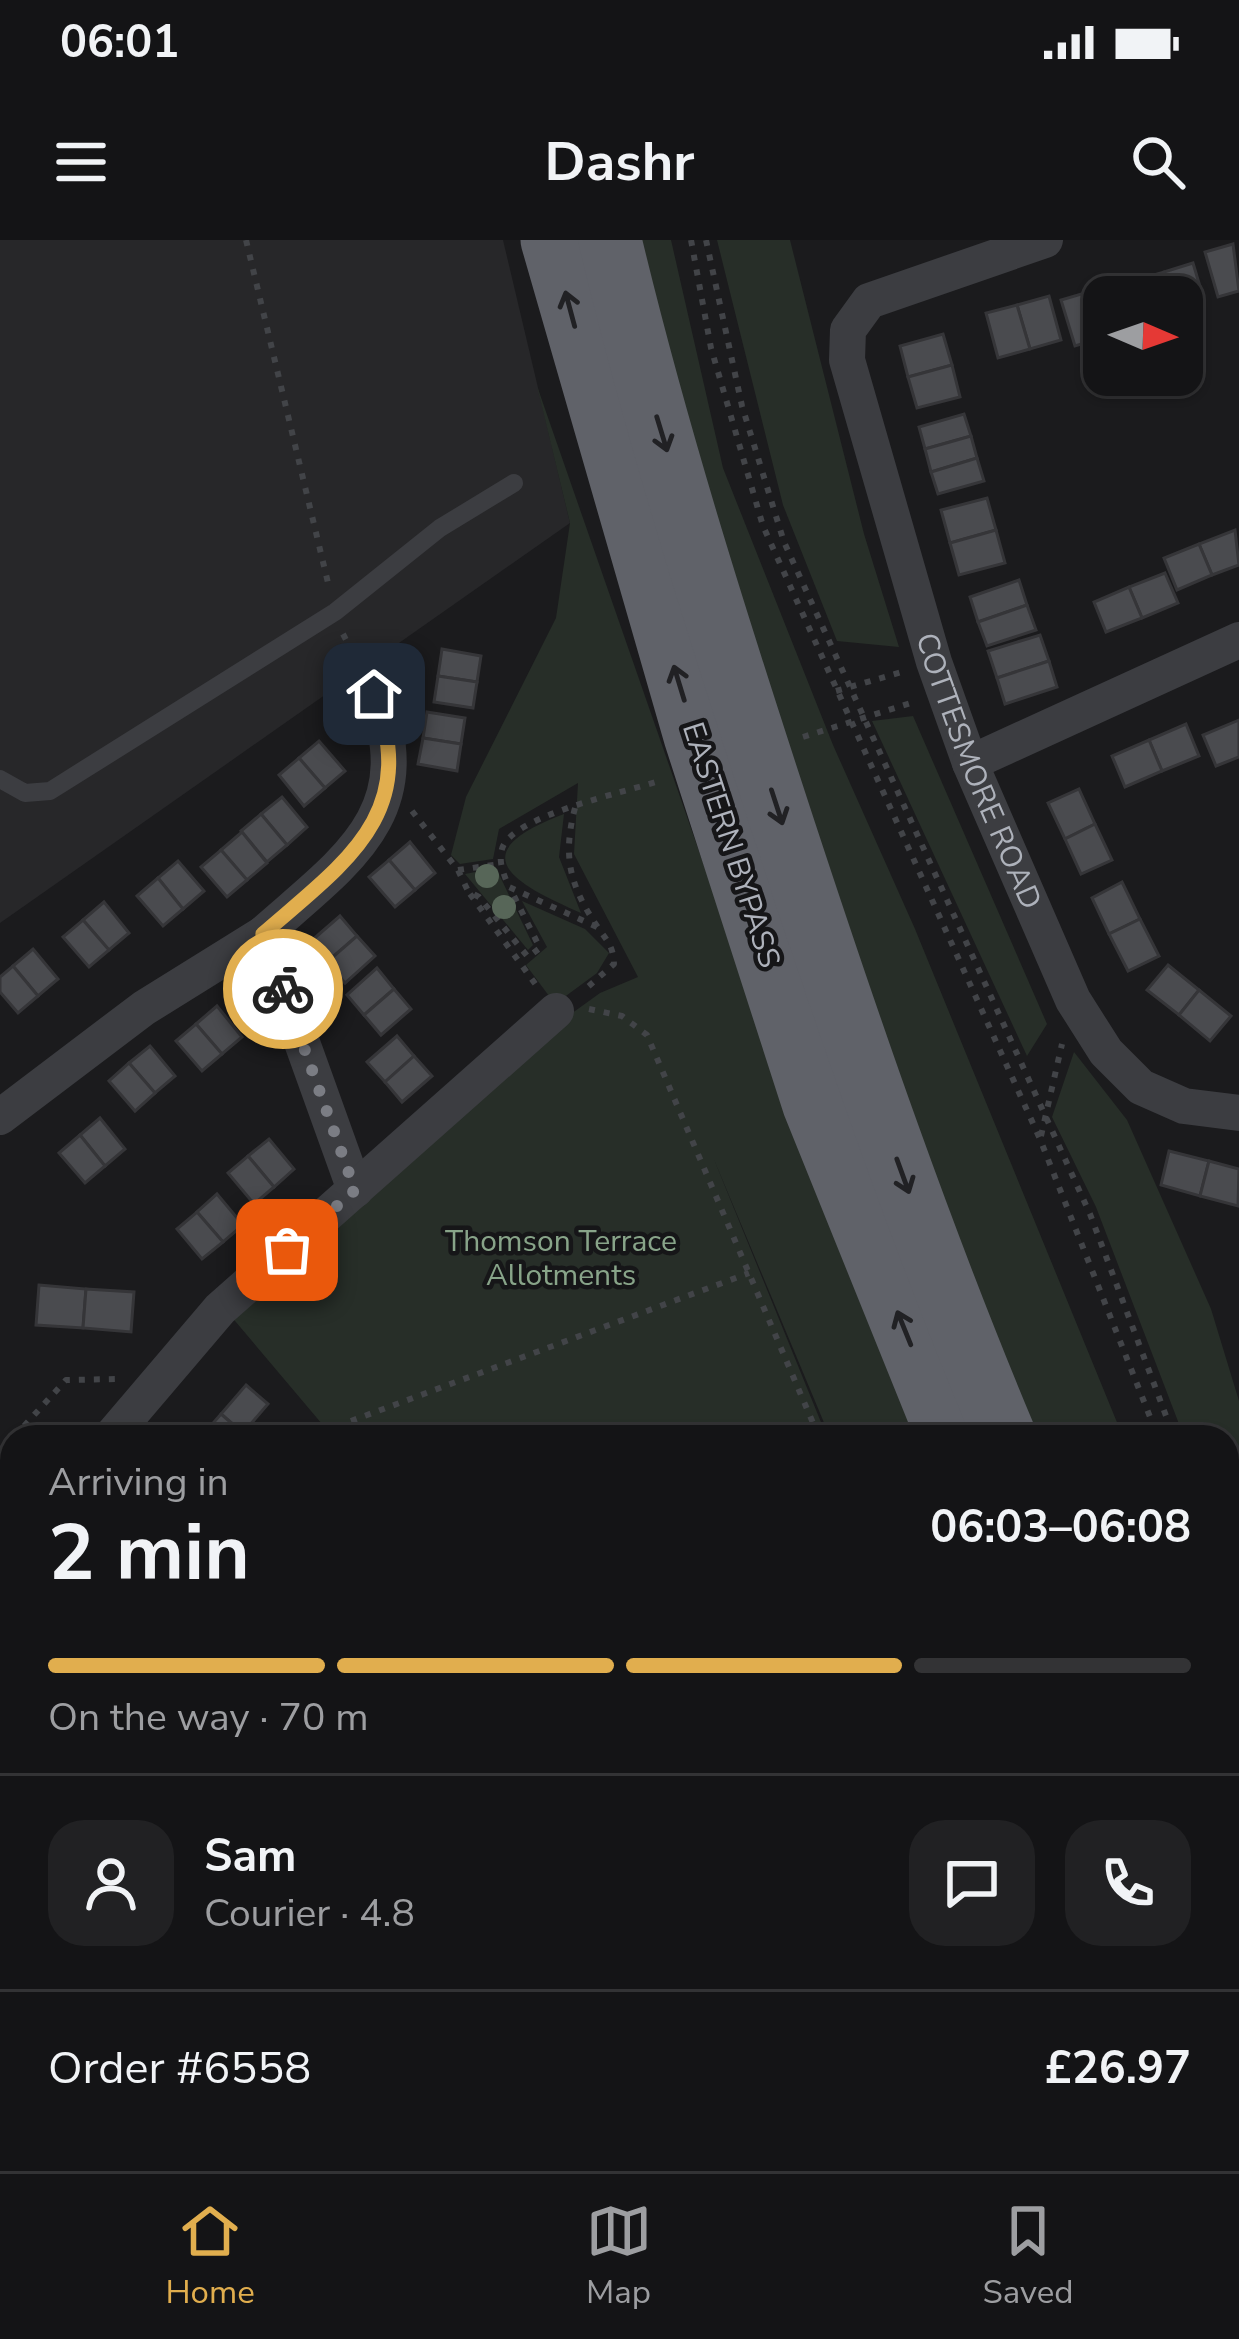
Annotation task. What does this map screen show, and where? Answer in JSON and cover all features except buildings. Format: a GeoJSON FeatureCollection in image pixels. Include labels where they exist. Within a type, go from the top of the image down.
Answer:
{"type":"FeatureCollection","features":[{"type":"Feature","properties":{"kind":"highway","name":"EASTERN BYPASS"},"geometry":{"type":"LineString","coordinates":[[552,240],[695,736],[814,1105],[943,1425]]}},
{"type":"Feature","properties":{"kind":"highway","name":"EASTERN BYPASS"},"geometry":{"type":"LineString","coordinates":[[610,240],[636,348],[743,706],[861,1064],[1000,1425]]}},
{"type":"Feature","properties":{"kind":"street","name":"COTTESMORE ROAD"},"geometry":{"type":"LineString","coordinates":[[1045,240],[869,301],[848,330],[853,382],[934,662],[970,763],[1073,1000],[1106,1052],[1142,1088],[1184,1106],[1239,1113]]}},
{"type":"Feature","properties":{"kind":"street"},"geometry":{"type":"LineString","coordinates":[[970,763],[1239,640]]}},
{"type":"Feature","properties":{"kind":"street"},"geometry":{"type":"LineString","coordinates":[[0,1118],[144,1008],[263,934],[352,855],[378,820],[389,782],[390,734],[374,694]]}},
{"type":"Feature","properties":{"kind":"street"},"geometry":{"type":"LineString","coordinates":[[263,934],[355,1190]]}},
{"type":"Feature","properties":{"kind":"street"},"geometry":{"type":"LineString","coordinates":[[122,1425],[220,1309],[556,1011]]}},
{"type":"Feature","properties":{"kind":"lane"},"geometry":{"type":"LineString","coordinates":[[0,779],[25,793],[50,791],[335,612],[440,528],[514,483]]}},
{"type":"Feature","properties":{"kind":"path"},"geometry":{"type":"LineString","coordinates":[[246,240],[335,612],[374,694]]}},
{"type":"Feature","properties":{"kind":"path"},"geometry":{"type":"LineString","coordinates":[[691,240],[711,348],[764,526],[1040,1139],[1153,1425]]}},
{"type":"Feature","properties":{"kind":"path"},"geometry":{"type":"LineString","coordinates":[[706,240],[742,406],[784,542],[1090,1214],[1169,1425]]}},
{"type":"Feature","properties":{"kind":"path"},"geometry":{"type":"LineString","coordinates":[[836,691],[905,671]]}},
{"type":"Feature","properties":{"kind":"path"},"geometry":{"type":"LineString","coordinates":[[792,740],[915,702]]}},
{"type":"Feature","properties":{"kind":"path"},"geometry":{"type":"LineString","coordinates":[[468,892],[479,897],[528,957],[540,947],[500,864],[509,834],[664,780]]}},
{"type":"Feature","properties":{"kind":"path"},"geometry":{"type":"LineString","coordinates":[[389,782],[458,870],[468,892],[556,1011]]}},
{"type":"Feature","properties":{"kind":"path"},"geometry":{"type":"LineString","coordinates":[[556,1011],[614,964],[613,946],[598,927],[565,847],[575,808]]}},
{"type":"Feature","properties":{"kind":"path"},"geometry":{"type":"LineString","coordinates":[[458,870],[500,864]]}},
{"type":"Feature","properties":{"kind":"path"},"geometry":{"type":"LineString","coordinates":[[509,887],[598,927]]}},
{"type":"Feature","properties":{"kind":"path"},"geometry":{"type":"LineString","coordinates":[[1040,1139],[1073,1000]]}},
{"type":"Feature","properties":{"kind":"path"},"geometry":{"type":"LineString","coordinates":[[556,1011],[597,1008],[622,1016],[647,1035],[813,1425]]}},
{"type":"Feature","properties":{"kind":"path"},"geometry":{"type":"LineString","coordinates":[[351,1421],[749,1273]]}},
{"type":"Feature","properties":{"kind":"path"},"geometry":{"type":"LineString","coordinates":[[25,1425],[65,1380],[163,1378]]}},
{"type":"Feature","properties":{"kind":"shaded area"},"geometry":{"type":"Polygon","coordinates":[[[0,240],[503,240],[570,523],[0,923],[0,240]]]}},
{"type":"Feature","properties":{"kind":"green space"},"geometry":{"type":"Polygon","coordinates":[[[632,240],[671,240],[723,468],[833,745],[915,929],[1118,1425],[1026,1425],[771,720],[632,240]]]}},
{"type":"Feature","properties":{"kind":"green space"},"geometry":{"type":"Polygon","coordinates":[[[717,240],[790,240],[864,534],[899,647],[837,641],[783,505],[717,240]]]}},
{"type":"Feature","properties":{"kind":"green space","name":"Thomson Terrace Allotments"},"geometry":{"type":"Polygon","coordinates":[[[537,386],[803,1150],[913,1425],[825,1425],[713,1157],[822,1425],[323,1425],[230,1315],[564,1019],[600,993],[638,977],[574,854],[578,783],[499,829],[493,859],[460,864],[451,855],[466,797],[556,618],[570,523],[537,386]]]}},
{"type":"Feature","properties":{"kind":"green space"},"geometry":{"type":"Polygon","coordinates":[[[913,716],[1047,1024],[1027,1056],[872,721],[913,716]]]}},
{"type":"Feature","properties":{"kind":"green space"},"geometry":{"type":"Polygon","coordinates":[[[564,814],[559,857],[581,913],[518,879],[505,855],[532,828],[564,814]]]}},
{"type":"Feature","properties":{"kind":"green space"},"geometry":{"type":"Polygon","coordinates":[[[496,868],[533,945],[528,950],[465,874],[496,868]]]}},
{"type":"Feature","properties":{"kind":"green space"},"geometry":{"type":"Polygon","coordinates":[[[522,901],[585,929],[609,953],[597,973],[555,1004],[526,965],[547,947],[522,901]]]}},
{"type":"Feature","properties":{"kind":"green space"},"geometry":{"type":"Polygon","coordinates":[[[1074,1052],[1127,1120],[1211,1309],[1239,1401],[1239,1425],[1179,1425],[1096,1207],[1052,1117],[1074,1052]]]}},
{"type":"Feature","properties":{"kind":"way so far"},"geometry":{"type":"LineString","coordinates":[[283,989],[355,1190],[287,1250]]}},
{"type":"Feature","properties":{"kind":"route"},"geometry":{"type":"LineString","coordinates":[[283,989],[263,934],[352,855],[378,820],[389,782],[390,734],[374,694]]}}]}
